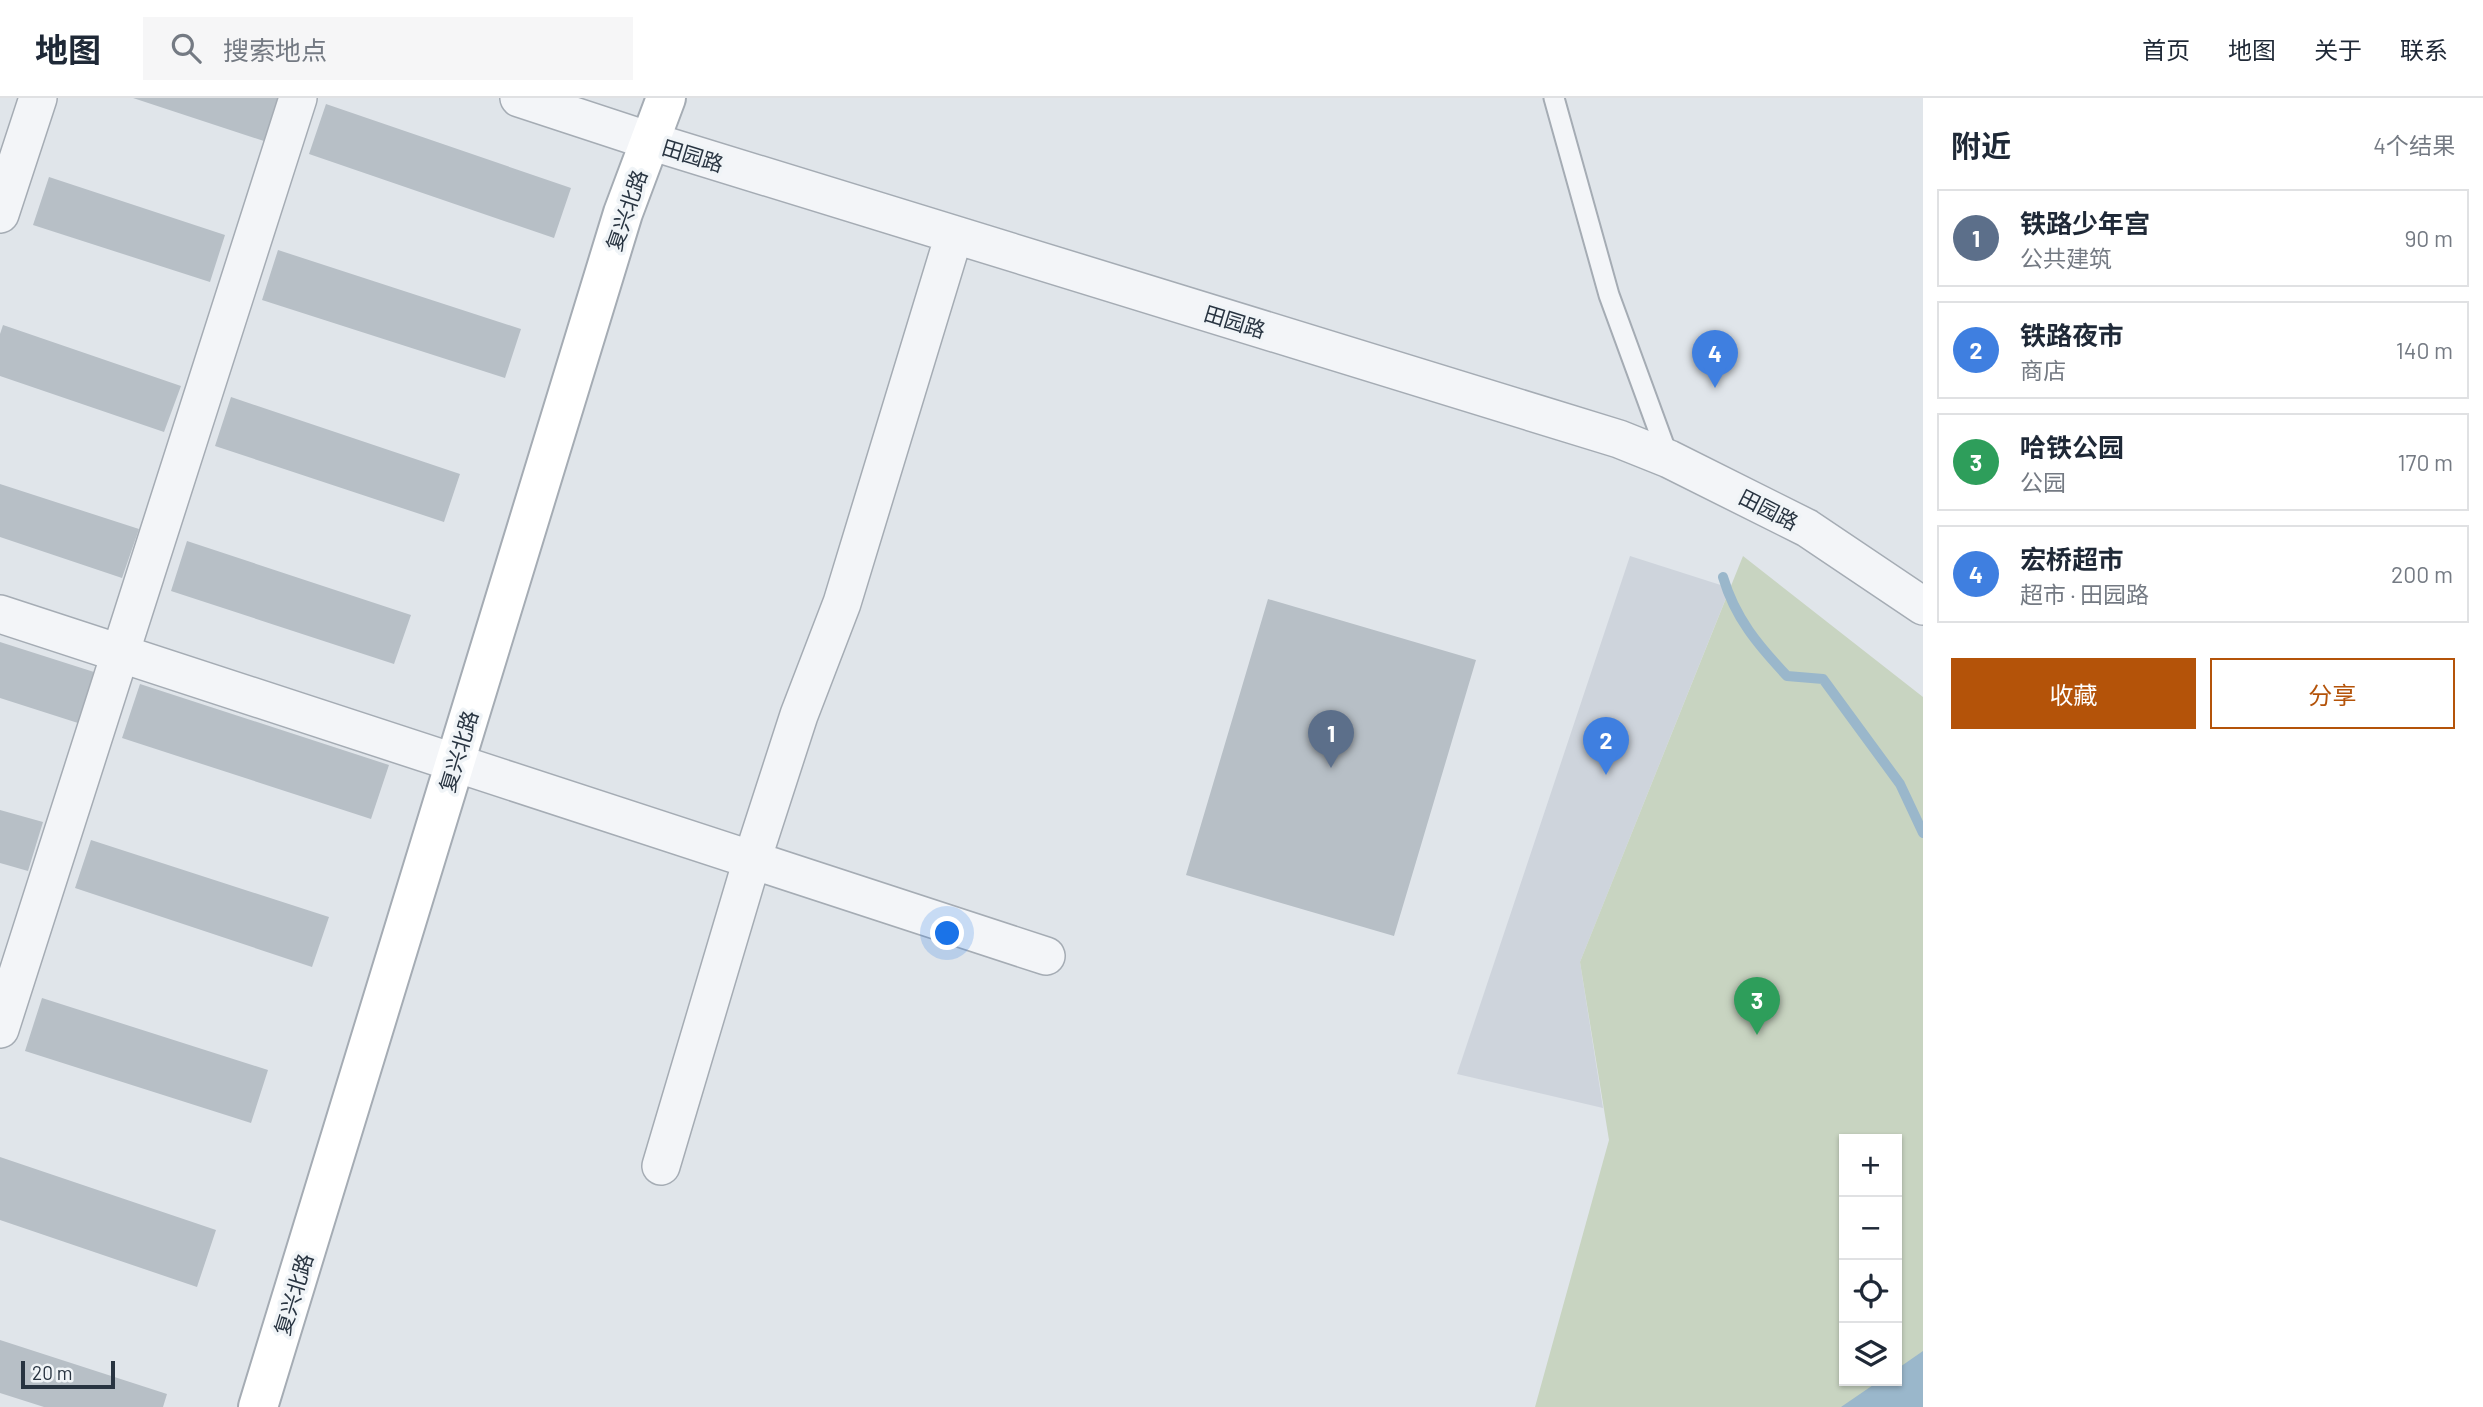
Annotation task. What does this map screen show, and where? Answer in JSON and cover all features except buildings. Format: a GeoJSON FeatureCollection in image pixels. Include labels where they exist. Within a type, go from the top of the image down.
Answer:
{"type":"FeatureCollection","features":[{"type":"Feature","properties":{"kind":"street"},"geometry":{"type":"LineString","coordinates":[[0,214],[38,98]]}},
{"type":"Feature","properties":{"kind":"street"},"geometry":{"type":"LineString","coordinates":[[0,1029],[298,98]]}},
{"type":"Feature","properties":{"kind":"street","name":"田园路"},"geometry":{"type":"LineString","coordinates":[[519,98],[650,141],[1619,439],[1669,459],[1807,528],[1923,606]]}},
{"type":"Feature","properties":{"kind":"street","name":"复兴北路"},"geometry":{"type":"LineString","coordinates":[[258,1407],[623,212],[666,98]]}},
{"type":"Feature","properties":{"kind":"street"},"geometry":{"type":"LineString","coordinates":[[661,1166],[752,860],[799,715],[842,603],[954,235]]}},
{"type":"Feature","properties":{"kind":"street"},"geometry":{"type":"LineString","coordinates":[[0,614],[1046,956]]}},
{"type":"Feature","properties":{"kind":"lane"},"geometry":{"type":"LineString","coordinates":[[1554,98],[1609,295],[1669,459]]}},
{"type":"Feature","properties":{"kind":"shaded area"},"geometry":{"type":"Polygon","coordinates":[[[1630,556],[1730,588],[1580,962],[1603,1108],[1457,1074],[1630,556]]]}},
{"type":"Feature","properties":{"kind":"green space"},"geometry":{"type":"Polygon","coordinates":[[[1743,556],[1923,697],[1923,1407],[1535,1407],[1609,1140],[1580,962],[1743,556]]]}},
{"type":"Feature","properties":{"kind":"water"},"geometry":{"type":"Polygon","coordinates":[[[1923,1351],[1923,1407],[1841,1407],[1872,1386],[1902,1386],[1902,1366],[1923,1351]]]}},
{"type":"Feature","properties":{"kind":"waterway"},"geometry":{"type":"LineString","coordinates":[[1723,577],[1741,618],[1766,653],[1787,676],[1823,679],[1900,784],[1923,833]]}},
{"type":"Feature","properties":{"kind":"place","name":"宏桥超市"},"geometry":{"type":"Point","coordinates":[1715,388]}},
{"type":"Feature","properties":{"kind":"place","name":"铁路少年宫"},"geometry":{"type":"Point","coordinates":[1331,768]}},
{"type":"Feature","properties":{"kind":"place","name":"铁路夜市"},"geometry":{"type":"Point","coordinates":[1606,775]}},
{"type":"Feature","properties":{"kind":"place","name":"哈铁公园"},"geometry":{"type":"Point","coordinates":[1757,1035]}}]}
